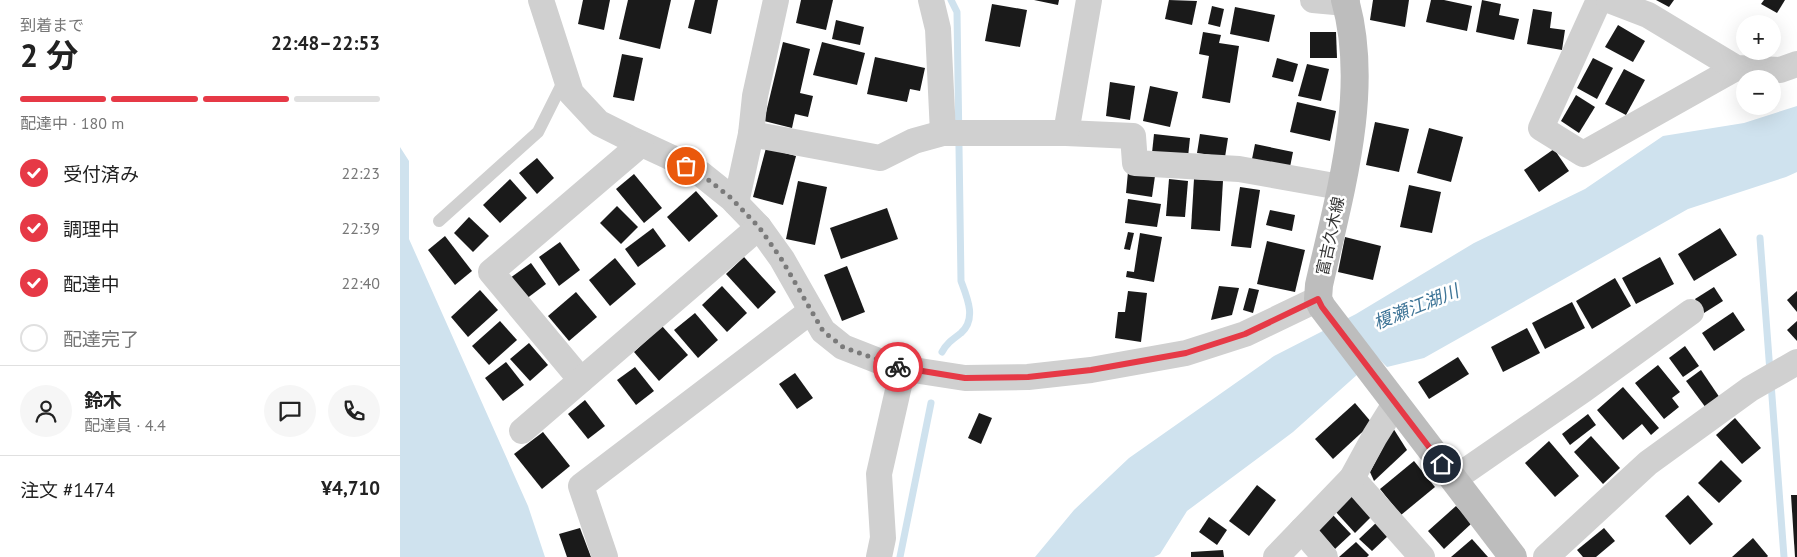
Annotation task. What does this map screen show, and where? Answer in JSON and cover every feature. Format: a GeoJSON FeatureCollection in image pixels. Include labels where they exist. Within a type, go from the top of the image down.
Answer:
{"type":"FeatureCollection","features":[{"type":"Feature","properties":{"kind":"main road","name":"富吉久木線"},"geometry":{"type":"LineString","coordinates":[[1323,308],[1319,285],[1340,187],[1355,92],[1352,38],[1346,1]]}},
{"type":"Feature","properties":{"kind":"main road"},"geometry":{"type":"LineString","coordinates":[[1323,308],[1513,557]]}},
{"type":"Feature","properties":{"kind":"street"},"geometry":{"type":"LineString","coordinates":[[541,0],[571,93],[599,123],[701,174],[736,203],[759,227],[782,260],[823,331],[843,347],[894,367],[965,378],[1028,377],[1091,370],[1186,353],[1323,308]]}},
{"type":"Feature","properties":{"kind":"street"},"geometry":{"type":"LineString","coordinates":[[736,203],[751,134],[755,96],[776,0]]}},
{"type":"Feature","properties":{"kind":"street"},"geometry":{"type":"LineString","coordinates":[[931,0],[938,29],[955,132]]}},
{"type":"Feature","properties":{"kind":"street"},"geometry":{"type":"LineString","coordinates":[[1066,133],[1089,0]]}},
{"type":"Feature","properties":{"kind":"street"},"geometry":{"type":"LineString","coordinates":[[1313,0],[1346,1]]}},
{"type":"Feature","properties":{"kind":"street"},"geometry":{"type":"LineString","coordinates":[[1599,0],[1541,128],[1583,154],[1736,68]]}},
{"type":"Feature","properties":{"kind":"street"},"geometry":{"type":"LineString","coordinates":[[1609,0],[1648,15],[1736,68],[1780,70],[1797,64]]}},
{"type":"Feature","properties":{"kind":"street"},"geometry":{"type":"LineString","coordinates":[[751,134],[880,158],[914,141],[955,132],[1133,136],[1135,164],[1239,169],[1340,187]]}},
{"type":"Feature","properties":{"kind":"street"},"geometry":{"type":"LineString","coordinates":[[581,380],[491,272],[641,144]]}},
{"type":"Feature","properties":{"kind":"street"},"geometry":{"type":"LineString","coordinates":[[522,431],[759,227]]}},
{"type":"Feature","properties":{"kind":"street"},"geometry":{"type":"LineString","coordinates":[[606,557],[581,486],[811,311]]}},
{"type":"Feature","properties":{"kind":"street"},"geometry":{"type":"LineString","coordinates":[[1454,479],[1583,390],[1691,312]]}},
{"type":"Feature","properties":{"kind":"street"},"geometry":{"type":"LineString","coordinates":[[879,557],[883,538],[878,474],[903,368]]}},
{"type":"Feature","properties":{"kind":"street"},"geometry":{"type":"LineString","coordinates":[[1546,557],[1648,463],[1750,389],[1780,372]]}},
{"type":"Feature","properties":{"kind":"street"},"geometry":{"type":"LineString","coordinates":[[1276,557],[1352,478],[1395,404]]}},
{"type":"Feature","properties":{"kind":"street"},"geometry":{"type":"LineString","coordinates":[[1352,478],[1422,557]]}},
{"type":"Feature","properties":{"kind":"street"},"geometry":{"type":"LineString","coordinates":[[1302,530],[1324,557]]}},
{"type":"Feature","properties":{"kind":"lane"},"geometry":{"type":"LineString","coordinates":[[439,221],[538,132],[566,77]]}},
{"type":"Feature","properties":{"kind":"water","name":"榎瀬江湖川"},"geometry":{"type":"Polygon","coordinates":[[[1797,106],[1797,172],[1688,209],[1424,358],[1387,367],[1377,357],[1293,432],[1187,511],[1160,554],[1154,557],[1035,557],[1074,510],[1129,458],[1274,356],[1356,314],[1474,243],[1585,189],[1663,136],[1744,123],[1769,115],[1781,115],[1781,111],[1797,106]]]}},
{"type":"Feature","properties":{"kind":"water"},"geometry":{"type":"Polygon","coordinates":[[[400,147],[409,161],[409,239],[528,506],[545,557],[400,557],[400,147]]]}},
{"type":"Feature","properties":{"kind":"building"},"geometry":{"type":"Polygon","coordinates":[[[583,0],[610,0],[604,30],[578,24],[583,0]]]}},
{"type":"Feature","properties":{"kind":"building"},"geometry":{"type":"Polygon","coordinates":[[[628,0],[671,0],[660,49],[619,39],[628,0]]]}},
{"type":"Feature","properties":{"kind":"building"},"geometry":{"type":"Polygon","coordinates":[[[695,0],[718,0],[711,34],[688,28],[695,0]]]}},
{"type":"Feature","properties":{"kind":"building"},"geometry":{"type":"Polygon","coordinates":[[[801,0],[833,0],[826,30],[796,23],[801,0]]]}},
{"type":"Feature","properties":{"kind":"building"},"geometry":{"type":"Polygon","coordinates":[[[1034,0],[1059,0],[1058,5],[1034,0]]]}},
{"type":"Feature","properties":{"kind":"building"},"geometry":{"type":"Polygon","coordinates":[[[1169,0],[1197,1],[1192,25],[1165,19],[1169,0]]]}},
{"type":"Feature","properties":{"kind":"building"},"geometry":{"type":"Polygon","coordinates":[[[1373,0],[1409,0],[1405,27],[1370,20],[1373,0]]]}},
{"type":"Feature","properties":{"kind":"building"},"geometry":{"type":"Polygon","coordinates":[[[1431,0],[1444,0],[1472,6],[1467,31],[1426,22],[1431,0]]]}},
{"type":"Feature","properties":{"kind":"building"},"geometry":{"type":"Polygon","coordinates":[[[1482,0],[1501,4],[1499,15],[1519,19],[1514,40],[1476,32],[1482,0]]]}},
{"type":"Feature","properties":{"kind":"building"},"geometry":{"type":"Polygon","coordinates":[[[1656,0],[1674,0],[1669,7],[1656,0]]]}},
{"type":"Feature","properties":{"kind":"building"},"geometry":{"type":"Polygon","coordinates":[[[1764,0],[1785,0],[1777,13],[1761,4],[1764,0]]]}},
{"type":"Feature","properties":{"kind":"building"},"geometry":{"type":"Polygon","coordinates":[[[992,4],[1027,10],[1020,47],[985,41],[992,4]]]}},
{"type":"Feature","properties":{"kind":"building"},"geometry":{"type":"Polygon","coordinates":[[[1212,6],[1224,9],[1220,27],[1208,24],[1212,6]]]}},
{"type":"Feature","properties":{"kind":"building"},"geometry":{"type":"Polygon","coordinates":[[[1235,7],[1275,15],[1269,42],[1230,34],[1235,7]]]}},
{"type":"Feature","properties":{"kind":"building"},"geometry":{"type":"Polygon","coordinates":[[[1533,9],[1552,12],[1550,28],[1565,30],[1562,50],[1527,44],[1533,9]]]}},
{"type":"Feature","properties":{"kind":"building"},"geometry":{"type":"Polygon","coordinates":[[[836,20],[864,27],[860,45],[832,39],[836,20]]]}},
{"type":"Feature","properties":{"kind":"building"},"geometry":{"type":"Polygon","coordinates":[[[1618,25],[1645,41],[1633,62],[1605,47],[1618,25]]]}},
{"type":"Feature","properties":{"kind":"building"},"geometry":{"type":"Polygon","coordinates":[[[1203,32],[1221,35],[1219,43],[1239,46],[1230,103],[1202,98],[1209,56],[1199,54],[1203,32]]]}},
{"type":"Feature","properties":{"kind":"building"},"geometry":{"type":"Polygon","coordinates":[[[1310,32],[1336,32],[1337,58],[1310,58],[1310,32]]]}},
{"type":"Feature","properties":{"kind":"building"},"geometry":{"type":"Polygon","coordinates":[[[783,42],[810,49],[800,93],[813,96],[808,117],[795,114],[792,128],[764,121],[783,42]]]}},
{"type":"Feature","properties":{"kind":"building"},"geometry":{"type":"Polygon","coordinates":[[[822,42],[865,53],[857,85],[813,75],[822,42]]]}},
{"type":"Feature","properties":{"kind":"building"},"geometry":{"type":"Polygon","coordinates":[[[622,54],[643,58],[634,101],[613,97],[622,54]]]}},
{"type":"Feature","properties":{"kind":"building"},"geometry":{"type":"Polygon","coordinates":[[[875,57],[925,68],[920,91],[910,89],[907,102],[867,94],[875,57]]]}},
{"type":"Feature","properties":{"kind":"building"},"geometry":{"type":"Polygon","coordinates":[[[1277,58],[1298,64],[1293,82],[1272,77],[1277,58]]]}},
{"type":"Feature","properties":{"kind":"building"},"geometry":{"type":"Polygon","coordinates":[[[1593,58],[1613,68],[1597,99],[1577,88],[1593,58]]]}},
{"type":"Feature","properties":{"kind":"building"},"geometry":{"type":"Polygon","coordinates":[[[1307,64],[1329,69],[1321,101],[1298,96],[1307,64]]]}},
{"type":"Feature","properties":{"kind":"building"},"geometry":{"type":"Polygon","coordinates":[[[1624,69],[1645,80],[1626,115],[1605,104],[1624,69]]]}},
{"type":"Feature","properties":{"kind":"building"},"geometry":{"type":"Polygon","coordinates":[[[1110,82],[1135,86],[1130,120],[1106,116],[1110,82]]]}},
{"type":"Feature","properties":{"kind":"building"},"geometry":{"type":"Polygon","coordinates":[[[1150,86],[1178,92],[1170,127],[1143,121],[1150,86]]]}},
{"type":"Feature","properties":{"kind":"building"},"geometry":{"type":"Polygon","coordinates":[[[1576,95],[1595,107],[1579,133],[1561,121],[1576,95]]]}},
{"type":"Feature","properties":{"kind":"building"},"geometry":{"type":"Polygon","coordinates":[[[1297,102],[1336,111],[1330,141],[1290,132],[1297,102]]]}},
{"type":"Feature","properties":{"kind":"building"},"geometry":{"type":"Polygon","coordinates":[[[1375,122],[1409,129],[1399,172],[1366,165],[1375,122]]]}},
{"type":"Feature","properties":{"kind":"building"},"geometry":{"type":"Polygon","coordinates":[[[1429,128],[1463,137],[1451,182],[1417,173],[1429,128]]]}},
{"type":"Feature","properties":{"kind":"building"},"geometry":{"type":"Polygon","coordinates":[[[1154,134],[1190,138],[1188,157],[1152,153],[1154,134]]]}},
{"type":"Feature","properties":{"kind":"building"},"geometry":{"type":"Polygon","coordinates":[[[1200,134],[1228,138],[1225,157],[1197,153],[1200,134]]]}},
{"type":"Feature","properties":{"kind":"building"},"geometry":{"type":"Polygon","coordinates":[[[1255,144],[1293,152],[1290,167],[1252,159],[1255,144]]]}},
{"type":"Feature","properties":{"kind":"building"},"geometry":{"type":"Polygon","coordinates":[[[766,148],[796,156],[783,205],[753,197],[766,148]]]}},
{"type":"Feature","properties":{"kind":"building"},"geometry":{"type":"Polygon","coordinates":[[[1554,149],[1569,171],[1539,192],[1524,170],[1554,149]]]}},
{"type":"Feature","properties":{"kind":"building"},"geometry":{"type":"Polygon","coordinates":[[[537,158],[554,178],[537,194],[519,173],[537,158]]]}},
{"type":"Feature","properties":{"kind":"building"},"geometry":{"type":"Polygon","coordinates":[[[1128,172],[1155,176],[1152,197],[1126,193],[1128,172]]]}},
{"type":"Feature","properties":{"kind":"building"},"geometry":{"type":"Polygon","coordinates":[[[634,174],[662,208],[644,223],[616,189],[634,174]]]}},
{"type":"Feature","properties":{"kind":"building"},"geometry":{"type":"Polygon","coordinates":[[[510,179],[527,198],[500,223],[483,205],[510,179]]]}},
{"type":"Feature","properties":{"kind":"building"},"geometry":{"type":"Polygon","coordinates":[[[1169,179],[1188,181],[1185,217],[1166,216],[1169,179]]]}},
{"type":"Feature","properties":{"kind":"building"},"geometry":{"type":"Polygon","coordinates":[[[1194,179],[1223,181],[1220,231],[1191,229],[1194,179]]]}},
{"type":"Feature","properties":{"kind":"building"},"geometry":{"type":"Polygon","coordinates":[[[798,181],[827,187],[815,245],[786,239],[798,181]]]}},
{"type":"Feature","properties":{"kind":"building"},"geometry":{"type":"Polygon","coordinates":[[[1409,185],[1441,192],[1432,233],[1400,227],[1409,185]]]}},
{"type":"Feature","properties":{"kind":"building"},"geometry":{"type":"Polygon","coordinates":[[[1240,187],[1260,190],[1251,248],[1231,246],[1240,187]]]}},
{"type":"Feature","properties":{"kind":"building"},"geometry":{"type":"Polygon","coordinates":[[[696,191],[718,216],[689,242],[667,217],[696,191]]]}},
{"type":"Feature","properties":{"kind":"building"},"geometry":{"type":"Polygon","coordinates":[[[1128,199],[1161,204],[1157,227],[1125,223],[1128,199]]]}},
{"type":"Feature","properties":{"kind":"building"},"geometry":{"type":"Polygon","coordinates":[[[617,206],[638,227],[621,244],[600,223],[617,206]]]}},
{"type":"Feature","properties":{"kind":"building"},"geometry":{"type":"Polygon","coordinates":[[[887,208],[898,239],[841,259],[830,228],[887,208]]]}},
{"type":"Feature","properties":{"kind":"building"},"geometry":{"type":"Polygon","coordinates":[[[1270,210],[1295,215],[1292,231],[1266,225],[1270,210]]]}},
{"type":"Feature","properties":{"kind":"building"},"geometry":{"type":"Polygon","coordinates":[[[469,217],[489,236],[473,252],[454,233],[469,217]]]}},
{"type":"Feature","properties":{"kind":"building"},"geometry":{"type":"Polygon","coordinates":[[[653,228],[666,246],[638,267],[625,249],[653,228]]]}},
{"type":"Feature","properties":{"kind":"building"},"geometry":{"type":"Polygon","coordinates":[[[1720,228],[1737,255],[1694,281],[1678,254],[1720,228]]]}},
{"type":"Feature","properties":{"kind":"building"},"geometry":{"type":"Polygon","coordinates":[[[1128,232],[1134,233],[1130,250],[1124,249],[1128,232]]]}},
{"type":"Feature","properties":{"kind":"building"},"geometry":{"type":"Polygon","coordinates":[[[1140,233],[1162,237],[1154,282],[1126,277],[1127,271],[1134,272],[1140,233]]]}},
{"type":"Feature","properties":{"kind":"building"},"geometry":{"type":"Polygon","coordinates":[[[445,236],[472,271],[455,285],[428,250],[445,236]]]}},
{"type":"Feature","properties":{"kind":"building"},"geometry":{"type":"Polygon","coordinates":[[[1345,237],[1381,246],[1373,280],[1338,272],[1345,237]]]}},
{"type":"Feature","properties":{"kind":"building"},"geometry":{"type":"Polygon","coordinates":[[[1267,241],[1305,250],[1295,292],[1257,284],[1267,241]]]}},
{"type":"Feature","properties":{"kind":"building"},"geometry":{"type":"Polygon","coordinates":[[[560,242],[580,270],[559,286],[539,257],[560,242]]]}},
{"type":"Feature","properties":{"kind":"building"},"geometry":{"type":"Polygon","coordinates":[[[744,257],[776,292],[758,309],[726,274],[744,257]]]}},
{"type":"Feature","properties":{"kind":"building"},"geometry":{"type":"Polygon","coordinates":[[[1660,257],[1674,284],[1636,304],[1622,278],[1660,257]]]}},
{"type":"Feature","properties":{"kind":"building"},"geometry":{"type":"Polygon","coordinates":[[[615,258],[636,284],[610,306],[589,280],[615,258]]]}},
{"type":"Feature","properties":{"kind":"building"},"geometry":{"type":"Polygon","coordinates":[[[531,263],[546,284],[526,299],[510,278],[531,263]]]}},
{"type":"Feature","properties":{"kind":"building"},"geometry":{"type":"Polygon","coordinates":[[[847,266],[865,312],[842,321],[824,275],[847,266]]]}},
{"type":"Feature","properties":{"kind":"building"},"geometry":{"type":"Polygon","coordinates":[[[1615,278],[1631,306],[1592,329],[1576,301],[1615,278]]]}},
{"type":"Feature","properties":{"kind":"building"},"geometry":{"type":"Polygon","coordinates":[[[722,286],[747,313],[727,332],[702,305],[722,286]]]}},
{"type":"Feature","properties":{"kind":"building"},"geometry":{"type":"Polygon","coordinates":[[[1219,286],[1239,288],[1232,315],[1211,320],[1219,286]]]}},
{"type":"Feature","properties":{"kind":"building"},"geometry":{"type":"Polygon","coordinates":[[[1714,287],[1723,301],[1704,313],[1695,299],[1714,287]]]}},
{"type":"Feature","properties":{"kind":"building"},"geometry":{"type":"Polygon","coordinates":[[[1249,288],[1259,290],[1253,313],[1243,310],[1249,288]]]}},
{"type":"Feature","properties":{"kind":"building"},"geometry":{"type":"Polygon","coordinates":[[[480,290],[498,310],[468,337],[451,317],[480,290]]]}},
{"type":"Feature","properties":{"kind":"building"},"geometry":{"type":"Polygon","coordinates":[[[1128,291],[1147,293],[1141,342],[1115,338],[1118,312],[1125,312],[1128,291]]]}},
{"type":"Feature","properties":{"kind":"building"},"geometry":{"type":"Polygon","coordinates":[[[1797,291],[1797,312],[1787,300],[1797,291]]]}},
{"type":"Feature","properties":{"kind":"building"},"geometry":{"type":"Polygon","coordinates":[[[576,292],[597,317],[569,341],[548,316],[576,292]]]}},
{"type":"Feature","properties":{"kind":"building"},"geometry":{"type":"Polygon","coordinates":[[[1572,302],[1585,328],[1545,349],[1532,323],[1572,302]]]}},
{"type":"Feature","properties":{"kind":"building"},"geometry":{"type":"Polygon","coordinates":[[[1733,312],[1745,330],[1714,351],[1702,333],[1733,312]]]}},
{"type":"Feature","properties":{"kind":"building"},"geometry":{"type":"Polygon","coordinates":[[[695,313],[718,340],[698,358],[674,330],[695,313]]]}},
{"type":"Feature","properties":{"kind":"building"},"geometry":{"type":"Polygon","coordinates":[[[500,321],[517,340],[489,365],[472,346],[500,321]]]}},
{"type":"Feature","properties":{"kind":"building"},"geometry":{"type":"Polygon","coordinates":[[[1797,321],[1797,341],[1787,330],[1797,321]]]}},
{"type":"Feature","properties":{"kind":"building"},"geometry":{"type":"Polygon","coordinates":[[[662,326],[688,355],[659,381],[634,352],[662,326]]]}},
{"type":"Feature","properties":{"kind":"building"},"geometry":{"type":"Polygon","coordinates":[[[1527,328],[1540,353],[1503,372],[1491,347],[1527,328]]]}},
{"type":"Feature","properties":{"kind":"building"},"geometry":{"type":"Polygon","coordinates":[[[529,343],[548,365],[530,381],[510,359],[529,343]]]}},
{"type":"Feature","properties":{"kind":"building"},"geometry":{"type":"Polygon","coordinates":[[[1685,346],[1699,366],[1683,377],[1669,358],[1685,346]]]}},
{"type":"Feature","properties":{"kind":"building"},"geometry":{"type":"Polygon","coordinates":[[[1458,357],[1469,374],[1429,399],[1418,382],[1458,357]]]}},
{"type":"Feature","properties":{"kind":"building"},"geometry":{"type":"Polygon","coordinates":[[[506,362],[524,385],[503,401],[485,378],[506,362]]]}},
{"type":"Feature","properties":{"kind":"building"},"geometry":{"type":"Polygon","coordinates":[[[1658,365],[1680,392],[1672,398],[1679,407],[1664,419],[1635,383],[1658,365]]]}},
{"type":"Feature","properties":{"kind":"building"},"geometry":{"type":"Polygon","coordinates":[[[635,367],[654,391],[636,405],[617,380],[635,367]]]}},
{"type":"Feature","properties":{"kind":"building"},"geometry":{"type":"Polygon","coordinates":[[[1701,370],[1720,398],[1706,408],[1686,381],[1701,370]]]}},
{"type":"Feature","properties":{"kind":"building"},"geometry":{"type":"Polygon","coordinates":[[[795,373],[813,398],[797,409],[779,384],[795,373]]]}},
{"type":"Feature","properties":{"kind":"building"},"geometry":{"type":"Polygon","coordinates":[[[1623,387],[1659,428],[1651,435],[1642,424],[1623,440],[1597,410],[1623,387]]]}},
{"type":"Feature","properties":{"kind":"building"},"geometry":{"type":"Polygon","coordinates":[[[585,400],[605,426],[588,439],[568,414],[585,400]]]}},
{"type":"Feature","properties":{"kind":"building"},"geometry":{"type":"Polygon","coordinates":[[[1355,403],[1372,423],[1333,459],[1315,439],[1355,403]]]}},
{"type":"Feature","properties":{"kind":"building"},"geometry":{"type":"Polygon","coordinates":[[[979,413],[992,418],[981,444],[968,438],[979,413]]]}},
{"type":"Feature","properties":{"kind":"building"},"geometry":{"type":"Polygon","coordinates":[[[1588,414],[1596,425],[1570,445],[1562,434],[1588,414]]]}},
{"type":"Feature","properties":{"kind":"building"},"geometry":{"type":"Polygon","coordinates":[[[1735,418],[1761,448],[1742,464],[1716,435],[1735,418]]]}},
{"type":"Feature","properties":{"kind":"building"},"geometry":{"type":"Polygon","coordinates":[[[1393,428],[1407,450],[1374,481],[1370,472],[1393,428]]]}},
{"type":"Feature","properties":{"kind":"building"},"geometry":{"type":"Polygon","coordinates":[[[543,432],[570,466],[542,489],[514,454],[543,432]]]}},
{"type":"Feature","properties":{"kind":"building"},"geometry":{"type":"Polygon","coordinates":[[[1591,436],[1620,468],[1603,484],[1574,452],[1591,436]]]}},
{"type":"Feature","properties":{"kind":"building"},"geometry":{"type":"Polygon","coordinates":[[[1549,441],[1579,476],[1555,497],[1525,463],[1549,441]]]}},
{"type":"Feature","properties":{"kind":"building"},"geometry":{"type":"Polygon","coordinates":[[[1721,460],[1742,481],[1719,503],[1698,483],[1721,460]]]}},
{"type":"Feature","properties":{"kind":"building"},"geometry":{"type":"Polygon","coordinates":[[[1414,461],[1435,487],[1401,515],[1380,489],[1414,461]]]}},
{"type":"Feature","properties":{"kind":"building"},"geometry":{"type":"Polygon","coordinates":[[[1257,485],[1276,500],[1249,536],[1229,521],[1257,485]]]}},
{"type":"Feature","properties":{"kind":"building"},"geometry":{"type":"Polygon","coordinates":[[[1352,495],[1372,516],[1355,533],[1335,511],[1352,495]]]}},
{"type":"Feature","properties":{"kind":"building"},"geometry":{"type":"Polygon","coordinates":[[[1688,495],[1713,524],[1690,545],[1665,516],[1688,495]]]}},
{"type":"Feature","properties":{"kind":"building"},"geometry":{"type":"Polygon","coordinates":[[[1791,495],[1797,495],[1797,557],[1795,557],[1791,495]]]}},
{"type":"Feature","properties":{"kind":"building"},"geometry":{"type":"Polygon","coordinates":[[[1456,506],[1472,523],[1444,549],[1428,531],[1456,506]]]}},
{"type":"Feature","properties":{"kind":"building"},"geometry":{"type":"Polygon","coordinates":[[[1332,514],[1351,534],[1335,549],[1316,528],[1332,514]]]}},
{"type":"Feature","properties":{"kind":"building"},"geometry":{"type":"Polygon","coordinates":[[[1209,517],[1227,530],[1217,545],[1199,532],[1209,517]]]}},
{"type":"Feature","properties":{"kind":"building"},"geometry":{"type":"Polygon","coordinates":[[[1378,521],[1390,534],[1372,551],[1359,539],[1378,521]]]}},
{"type":"Feature","properties":{"kind":"building"},"geometry":{"type":"Polygon","coordinates":[[[580,528],[591,557],[567,557],[559,534],[580,528]]]}},
{"type":"Feature","properties":{"kind":"building"},"geometry":{"type":"Polygon","coordinates":[[[1604,528],[1615,541],[1596,557],[1583,557],[1577,550],[1604,528]]]}},
{"type":"Feature","properties":{"kind":"building"},"geometry":{"type":"Polygon","coordinates":[[[1753,538],[1767,557],[1732,557],[1753,538]]]}},
{"type":"Feature","properties":{"kind":"building"},"geometry":{"type":"Polygon","coordinates":[[[1472,539],[1488,557],[1451,557],[1472,539]]]}},
{"type":"Feature","properties":{"kind":"building"},"geometry":{"type":"Polygon","coordinates":[[[1356,542],[1369,555],[1367,557],[1339,557],[1356,542]]]}},
{"type":"Feature","properties":{"kind":"building"},"geometry":{"type":"Polygon","coordinates":[[[1223,550],[1224,557],[1191,557],[1191,552],[1223,550]]]}},
{"type":"Feature","properties":{"kind":"waterway"},"geometry":{"type":"LineString","coordinates":[[942,352],[966,327],[970,315],[968,301],[961,281],[957,12],[951,0]]}},
{"type":"Feature","properties":{"kind":"waterway"},"geometry":{"type":"LineString","coordinates":[[1760,238],[1770,372]]}},
{"type":"Feature","properties":{"kind":"waterway"},"geometry":{"type":"LineString","coordinates":[[1771,383],[1784,557]]}},
{"type":"Feature","properties":{"kind":"waterway"},"geometry":{"type":"LineString","coordinates":[[900,557],[931,403]]}},
{"type":"Feature","properties":{"kind":"way so far"},"geometry":{"type":"LineString","coordinates":[[686,166],[701,174],[731,198],[759,227],[782,260],[823,331],[843,347],[898,367]]}},
{"type":"Feature","properties":{"kind":"route"},"geometry":{"type":"LineString","coordinates":[[898,367],[965,378],[1028,377],[1091,370],[1186,353],[1245,334],[1318,299],[1370,371],[1442,464]]}}]}
